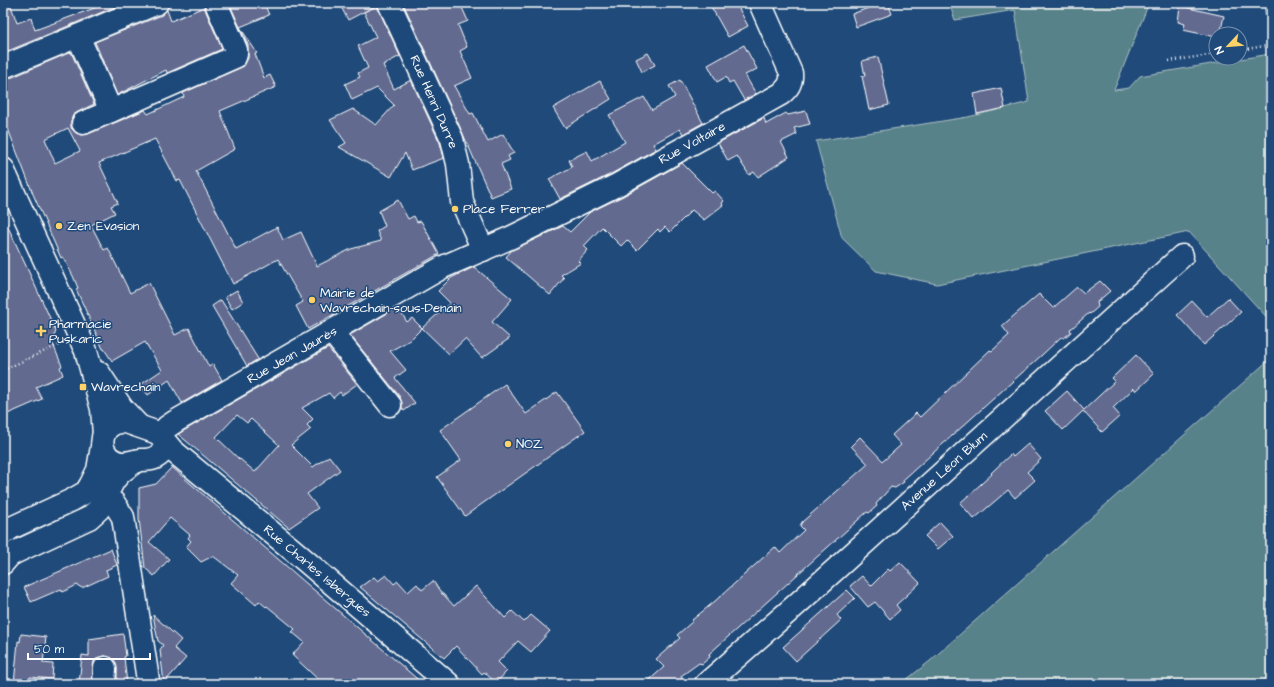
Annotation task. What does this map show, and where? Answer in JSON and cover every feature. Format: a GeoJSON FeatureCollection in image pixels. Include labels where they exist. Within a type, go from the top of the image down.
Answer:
{"type":"FeatureCollection","features":[{"type":"Feature","properties":{"kind":"street"},"geometry":{"type":"LineString","coordinates":[[3,66],[157,3]]}},
{"type":"Feature","properties":{"kind":"street"},"geometry":{"type":"LineString","coordinates":[[83,123],[235,57],[236,50],[216,3]]}},
{"type":"Feature","properties":{"kind":"street","name":"Rue Henri Durre"},"geometry":{"type":"LineString","coordinates":[[389,3],[450,134],[458,159],[462,202],[483,250]]}},
{"type":"Feature","properties":{"kind":"street","name":"Rue Voltaire"},"geometry":{"type":"LineString","coordinates":[[512,237],[622,182],[786,90],[792,78],[789,67],[760,3]]}},
{"type":"Feature","properties":{"kind":"street"},"geometry":{"type":"LineString","coordinates":[[78,36],[111,111]]}},
{"type":"Feature","properties":{"kind":"street"},"geometry":{"type":"LineString","coordinates":[[3,169],[82,343],[118,401],[138,426]]}},
{"type":"Feature","properties":{"kind":"street","name":"Rue Jean Jaurès"},"geometry":{"type":"LineString","coordinates":[[98,491],[154,448],[167,427],[176,421],[443,267],[512,237]]}},
{"type":"Feature","properties":{"kind":"street","name":"Avenue Léon Blum"},"geometry":{"type":"LineString","coordinates":[[706,684],[808,594],[1182,256]]}},
{"type":"Feature","properties":{"kind":"street"},"geometry":{"type":"LineString","coordinates":[[332,332],[390,405]]}},
{"type":"Feature","properties":{"kind":"street"},"geometry":{"type":"LineString","coordinates":[[3,563],[16,552],[89,518],[99,509],[98,491],[104,422],[102,409],[82,343]]}},
{"type":"Feature","properties":{"kind":"street"},"geometry":{"type":"LineString","coordinates":[[117,422],[126,422],[156,432],[154,448],[122,463],[116,462],[106,454],[103,440],[109,427],[117,422]]}},
{"type":"Feature","properties":{"kind":"street","name":"Rue Charles Isbergues"},"geometry":{"type":"LineString","coordinates":[[154,448],[172,450],[185,460],[449,684]]}},
{"type":"Feature","properties":{"kind":"street"},"geometry":{"type":"LineString","coordinates":[[3,534],[11,528],[80,496],[98,491]]}},
{"type":"Feature","properties":{"kind":"street"},"geometry":{"type":"LineString","coordinates":[[98,491],[114,503],[120,510],[125,525],[144,663],[148,680]]}},
{"type":"Feature","properties":{"kind":"path"},"geometry":{"type":"LineString","coordinates":[[1248,49],[1271,46]]}},
{"type":"Feature","properties":{"kind":"path"},"geometry":{"type":"LineString","coordinates":[[1169,61],[1208,55]]}},
{"type":"Feature","properties":{"kind":"path"},"geometry":{"type":"LineString","coordinates":[[3,370],[82,343]]}},
{"type":"Feature","properties":{"kind":"green space"},"geometry":{"type":"Polygon","coordinates":[[[949,3],[1149,3],[1114,90],[1129,88],[1140,76],[1208,64],[1208,66],[1248,66],[1248,58],[1270,54],[1264,3],[1271,3],[1271,322],[1189,232],[937,284],[876,271],[842,238],[816,141],[968,117],[1029,102],[1015,10],[955,20],[949,3]]]}},
{"type":"Feature","properties":{"kind":"green space"},"geometry":{"type":"Polygon","coordinates":[[[1271,358],[1271,684],[901,684],[930,661],[1271,358]]]}},
{"type":"Feature","properties":{"kind":"building"},"geometry":{"type":"Polygon","coordinates":[[[3,3],[10,3],[17,23],[31,18],[35,30],[108,3],[124,3],[3,53],[3,3]]]}},
{"type":"Feature","properties":{"kind":"building"},"geometry":{"type":"Polygon","coordinates":[[[242,3],[264,3],[269,15],[240,27],[257,53],[255,54],[264,78],[270,75],[276,87],[220,111],[235,149],[196,171],[236,249],[277,227],[283,240],[301,232],[317,266],[351,249],[381,241],[377,231],[385,226],[379,211],[398,200],[408,219],[414,216],[417,222],[421,221],[439,254],[308,329],[296,306],[303,302],[278,259],[233,284],[180,180],[177,181],[155,139],[99,163],[118,203],[111,206],[115,213],[91,225],[104,250],[108,248],[130,293],[149,283],[175,335],[189,328],[209,367],[213,364],[222,380],[182,403],[169,380],[148,395],[140,385],[162,370],[145,342],[112,361],[103,349],[76,289],[78,288],[73,276],[63,257],[61,258],[33,194],[8,129],[3,114],[3,79],[8,79],[71,52],[94,104],[73,115],[71,128],[76,133],[82,135],[88,134],[145,110],[148,114],[184,97],[183,93],[244,66],[248,58],[248,45],[231,7],[242,3]],[[68,128],[45,139],[55,163],[80,151],[68,128]]]}},
{"type":"Feature","properties":{"kind":"building"},"geometry":{"type":"Polygon","coordinates":[[[339,3],[377,3],[377,5],[348,20],[339,3]]]}},
{"type":"Feature","properties":{"kind":"building"},"geometry":{"type":"Polygon","coordinates":[[[403,3],[460,3],[468,21],[458,25],[467,47],[460,51],[472,78],[454,86],[470,114],[473,113],[488,142],[503,134],[514,153],[508,156],[510,160],[501,164],[511,189],[491,197],[403,3]]]}},
{"type":"Feature","properties":{"kind":"building"},"geometry":{"type":"Polygon","coordinates":[[[709,3],[736,3],[748,26],[728,37],[709,3]]]}},
{"type":"Feature","properties":{"kind":"building"},"geometry":{"type":"Polygon","coordinates":[[[869,3],[888,3],[892,14],[856,27],[852,14],[871,7],[869,3]]]}},
{"type":"Feature","properties":{"kind":"building"},"geometry":{"type":"Polygon","coordinates":[[[377,6],[400,56],[383,65],[394,89],[411,80],[440,143],[444,158],[412,170],[405,153],[391,177],[339,147],[346,143],[330,120],[353,109],[376,125],[394,105],[377,88],[352,100],[345,84],[360,77],[358,73],[368,68],[358,46],[376,37],[364,12],[377,6]]]}},
{"type":"Feature","properties":{"kind":"building"},"geometry":{"type":"Polygon","coordinates":[[[1180,6],[1224,16],[1222,26],[1208,26],[1208,35],[1183,30],[1185,24],[1178,22],[1180,6]]]}},
{"type":"Feature","properties":{"kind":"building"},"geometry":{"type":"Polygon","coordinates":[[[204,7],[222,49],[167,73],[166,70],[117,95],[95,42],[162,15],[167,10],[171,21],[204,7]]]}},
{"type":"Feature","properties":{"kind":"building"},"geometry":{"type":"Polygon","coordinates":[[[744,45],[757,69],[745,75],[756,94],[744,100],[733,81],[729,83],[726,77],[717,82],[708,65],[744,45]]]}},
{"type":"Feature","properties":{"kind":"building"},"geometry":{"type":"Polygon","coordinates":[[[648,53],[655,65],[642,72],[636,59],[648,53]]]}},
{"type":"Feature","properties":{"kind":"building"},"geometry":{"type":"Polygon","coordinates":[[[878,57],[889,105],[869,110],[862,76],[865,76],[862,61],[878,57]]]}},
{"type":"Feature","properties":{"kind":"building"},"geometry":{"type":"Polygon","coordinates":[[[680,80],[703,123],[683,134],[680,129],[653,144],[656,149],[611,174],[560,199],[549,179],[572,167],[569,160],[587,151],[592,161],[625,142],[609,115],[644,97],[652,110],[675,97],[669,86],[680,80]]]}},
{"type":"Feature","properties":{"kind":"building"},"geometry":{"type":"Polygon","coordinates":[[[600,81],[611,99],[565,128],[553,108],[600,81]]]}},
{"type":"Feature","properties":{"kind":"building"},"geometry":{"type":"Polygon","coordinates":[[[1001,88],[1005,108],[977,114],[974,94],[1001,88]]]}},
{"type":"Feature","properties":{"kind":"building"},"geometry":{"type":"Polygon","coordinates":[[[806,111],[810,124],[794,128],[797,134],[781,142],[789,157],[758,177],[754,172],[749,175],[737,156],[728,161],[718,143],[764,118],[766,124],[786,113],[788,115],[806,111]]]}},
{"type":"Feature","properties":{"kind":"building"},"geometry":{"type":"Polygon","coordinates":[[[682,163],[712,193],[715,191],[724,201],[722,203],[723,205],[704,220],[692,210],[670,232],[665,227],[660,232],[658,229],[637,250],[627,240],[621,246],[602,227],[584,246],[588,250],[578,261],[581,263],[561,275],[564,278],[550,295],[506,257],[512,250],[563,226],[570,232],[590,212],[623,196],[682,163]]]}},
{"type":"Feature","properties":{"kind":"building"},"geometry":{"type":"Polygon","coordinates":[[[3,216],[56,331],[52,342],[62,366],[60,367],[63,375],[36,387],[42,399],[3,416],[3,216]]]}},
{"type":"Feature","properties":{"kind":"building"},"geometry":{"type":"Polygon","coordinates":[[[474,267],[512,299],[492,322],[510,338],[482,358],[465,339],[449,354],[422,328],[450,303],[438,291],[451,278],[474,267]]]}},
{"type":"Feature","properties":{"kind":"building"},"geometry":{"type":"Polygon","coordinates":[[[1100,281],[1110,291],[1097,302],[1098,307],[1070,329],[1071,332],[1064,338],[1061,337],[903,480],[904,482],[895,488],[891,487],[876,504],[877,506],[869,513],[867,512],[709,654],[710,657],[702,664],[699,663],[681,676],[684,684],[645,684],[664,667],[656,659],[680,638],[677,635],[693,621],[692,620],[775,547],[780,553],[804,530],[800,526],[802,522],[868,464],[851,446],[860,437],[883,461],[901,445],[892,435],[916,413],[920,417],[990,350],[992,351],[1009,335],[1002,326],[1039,294],[1053,308],[1077,287],[1084,293],[1100,281]]]}},
{"type":"Feature","properties":{"kind":"building"},"geometry":{"type":"Polygon","coordinates":[[[237,290],[243,302],[232,309],[225,297],[237,290]]]}},
{"type":"Feature","properties":{"kind":"building"},"geometry":{"type":"Polygon","coordinates":[[[1228,298],[1241,312],[1204,345],[1177,315],[1192,301],[1207,317],[1228,298]]]}},
{"type":"Feature","properties":{"kind":"building"},"geometry":{"type":"Polygon","coordinates":[[[221,300],[258,359],[247,366],[212,306],[221,300]]]}},
{"type":"Feature","properties":{"kind":"building"},"geometry":{"type":"Polygon","coordinates":[[[398,307],[407,322],[412,318],[422,328],[410,340],[390,351],[406,370],[395,378],[415,403],[404,411],[400,397],[350,335],[398,307]]]}},
{"type":"Feature","properties":{"kind":"building"},"geometry":{"type":"Polygon","coordinates":[[[328,348],[357,384],[342,395],[340,392],[333,398],[329,393],[302,408],[313,419],[307,425],[311,429],[291,445],[313,467],[329,456],[340,470],[307,494],[318,508],[289,528],[178,434],[328,348]],[[237,415],[216,437],[255,472],[279,445],[251,419],[247,423],[237,415]]]}},
{"type":"Feature","properties":{"kind":"building"},"geometry":{"type":"Polygon","coordinates":[[[1136,355],[1154,374],[1136,391],[1134,388],[1113,408],[1120,416],[1102,432],[1083,411],[1063,430],[1045,411],[1067,391],[1084,410],[1115,381],[1112,378],[1136,355]]]}},
{"type":"Feature","properties":{"kind":"building","name":"NOZ"},"geometry":{"type":"Polygon","coordinates":[[[505,384],[526,414],[557,392],[585,431],[465,516],[437,477],[461,460],[440,430],[505,384]]]}},
{"type":"Feature","properties":{"kind":"building"},"geometry":{"type":"Polygon","coordinates":[[[1028,444],[1041,459],[1027,472],[1035,480],[1015,498],[1008,490],[974,519],[960,503],[992,474],[991,473],[1011,454],[1013,457],[1028,444]]]}},
{"type":"Feature","properties":{"kind":"building"},"geometry":{"type":"Polygon","coordinates":[[[172,467],[423,684],[332,684],[327,680],[323,684],[292,655],[304,642],[292,632],[295,629],[259,601],[256,605],[231,583],[238,575],[213,556],[201,562],[186,547],[191,541],[188,538],[190,535],[170,518],[149,542],[169,559],[154,576],[145,568],[139,519],[139,488],[156,484],[172,467]]]}},
{"type":"Feature","properties":{"kind":"building"},"geometry":{"type":"Polygon","coordinates":[[[940,522],[953,536],[938,549],[925,536],[940,522]]]}},
{"type":"Feature","properties":{"kind":"building"},"geometry":{"type":"Polygon","coordinates":[[[111,549],[117,565],[106,570],[108,576],[82,588],[77,585],[63,592],[61,589],[31,602],[24,587],[111,549]]]}},
{"type":"Feature","properties":{"kind":"building"},"geometry":{"type":"Polygon","coordinates":[[[900,562],[920,583],[896,605],[900,610],[890,619],[875,602],[868,607],[850,586],[862,576],[871,586],[888,569],[890,571],[900,562]]]}},
{"type":"Feature","properties":{"kind":"building"},"geometry":{"type":"Polygon","coordinates":[[[386,575],[394,584],[398,581],[408,592],[417,584],[422,590],[433,581],[442,594],[454,606],[476,586],[505,618],[512,611],[524,622],[531,615],[550,631],[531,652],[518,641],[498,662],[507,671],[496,683],[484,672],[482,674],[456,646],[444,658],[360,587],[374,577],[378,581],[386,575]]]}},
{"type":"Feature","properties":{"kind":"building"},"geometry":{"type":"Polygon","coordinates":[[[847,590],[855,598],[837,615],[841,620],[796,661],[783,647],[847,590]]]}},
{"type":"Feature","properties":{"kind":"building"},"geometry":{"type":"Polygon","coordinates":[[[153,615],[181,640],[174,648],[186,658],[164,683],[160,650],[163,645],[158,641],[153,615]]]}},
{"type":"Feature","properties":{"kind":"building"},"geometry":{"type":"Polygon","coordinates":[[[21,634],[46,637],[43,663],[53,664],[52,679],[30,677],[30,684],[14,684],[18,641],[20,642],[21,634]]]}},
{"type":"Feature","properties":{"kind":"building"},"geometry":{"type":"Polygon","coordinates":[[[123,634],[126,656],[124,657],[127,684],[117,684],[116,663],[112,658],[105,656],[99,657],[94,661],[92,684],[79,684],[82,655],[89,656],[89,639],[123,634]]]}},
{"type":"Feature","properties":{"kind":"place","name":"Place Ferrer"},"geometry":{"type":"Point","coordinates":[455,209]}},
{"type":"Feature","properties":{"kind":"place","name":"Zen Evasion"},"geometry":{"type":"Point","coordinates":[59,226]}},
{"type":"Feature","properties":{"kind":"place","name":"Mairie de Wavrechain-sous-Denain"},"geometry":{"type":"Point","coordinates":[312,300]}},
{"type":"Feature","properties":{"kind":"place","name":"Pharmacie Puskaric"},"geometry":{"type":"Point","coordinates":[41,331]}},
{"type":"Feature","properties":{"kind":"place","name":"Wavrechain"},"geometry":{"type":"Point","coordinates":[83,387]}},
{"type":"Feature","properties":{"kind":"place","name":"NOZ"},"geometry":{"type":"Point","coordinates":[508,444]}}]}
